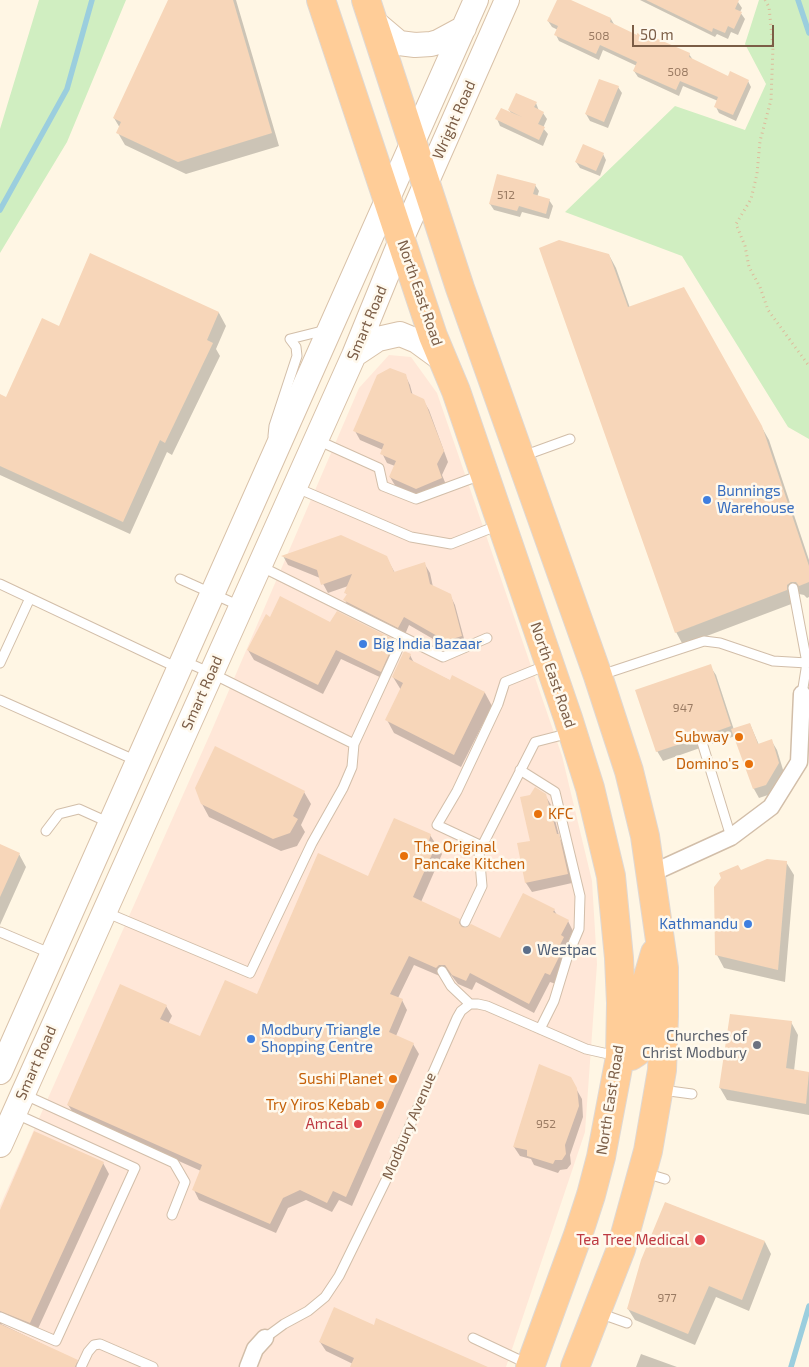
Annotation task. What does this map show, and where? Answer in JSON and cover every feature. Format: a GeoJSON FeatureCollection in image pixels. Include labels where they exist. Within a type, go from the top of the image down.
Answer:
{"type":"FeatureCollection","features":[{"type":"Feature","properties":{"kind":"highway","name":"North East Road"},"geometry":{"type":"LineString","coordinates":[[321,0],[433,336],[456,391],[573,733],[590,788],[612,885],[619,958],[621,1003],[620,1057],[601,1157],[591,1195],[530,1366]]}},
{"type":"Feature","properties":{"kind":"highway"},"geometry":{"type":"LineString","coordinates":[[370,11],[460,288],[598,676],[629,771],[645,836],[664,968],[662,1070],[648,1152],[654,1176],[621,1249],[574,1367]]}},
{"type":"Feature","properties":{"kind":"highway"},"geometry":{"type":"LineString","coordinates":[[612,885],[650,874]]}},
{"type":"Feature","properties":{"kind":"highway"},"geometry":{"type":"LineString","coordinates":[[620,1057],[630,1056],[637,1052],[643,1027],[645,987],[660,940]]}},
{"type":"Feature","properties":{"kind":"main road","name":"Wright Road"},"geometry":{"type":"LineString","coordinates":[[388,201],[476,0]]}},
{"type":"Feature","properties":{"kind":"main road","name":"Wright Road"},"geometry":{"type":"LineString","coordinates":[[401,240],[507,0]]}},
{"type":"Feature","properties":{"kind":"main road"},"geometry":{"type":"LineString","coordinates":[[370,11],[399,42],[415,45],[438,42],[464,28]]}},
{"type":"Feature","properties":{"kind":"main road","name":"Smart Road"},"geometry":{"type":"LineString","coordinates":[[0,1072],[388,201]]}},
{"type":"Feature","properties":{"kind":"main road","name":"Smart Road"},"geometry":{"type":"LineString","coordinates":[[0,1145],[240,606],[354,356],[401,240]]}},
{"type":"Feature","properties":{"kind":"main road"},"geometry":{"type":"LineString","coordinates":[[354,356],[378,339],[400,334],[417,341],[443,360]]}},
{"type":"Feature","properties":{"kind":"street"},"geometry":{"type":"LineString","coordinates":[[650,874],[731,838],[771,807],[799,762],[802,694]]}},
{"type":"Feature","properties":{"kind":"street","name":"Modbury Avenue"},"geometry":{"type":"LineString","coordinates":[[248,1367],[255,1349],[265,1338]]}},
{"type":"Feature","properties":{"kind":"lane"},"geometry":{"type":"LineString","coordinates":[[267,473],[274,426],[297,356],[296,347],[290,339],[331,329]]}},
{"type":"Feature","properties":{"kind":"lane"},"geometry":{"type":"LineString","coordinates":[[316,439],[379,468],[383,486],[416,499],[484,474]]}},
{"type":"Feature","properties":{"kind":"lane"},"geometry":{"type":"LineString","coordinates":[[520,457],[570,440]]}},
{"type":"Feature","properties":{"kind":"lane"},"geometry":{"type":"LineString","coordinates":[[294,486],[411,537],[451,544],[501,525]]}},
{"type":"Feature","properties":{"kind":"lane"},"geometry":{"type":"LineString","coordinates":[[259,565],[442,657],[487,638]]}},
{"type":"Feature","properties":{"kind":"lane"},"geometry":{"type":"LineString","coordinates":[[180,579],[240,606]]}},
{"type":"Feature","properties":{"kind":"lane"},"geometry":{"type":"LineString","coordinates":[[0,584],[181,664],[211,673],[354,744]]}},
{"type":"Feature","properties":{"kind":"lane"},"geometry":{"type":"LineString","coordinates":[[792,588],[808,661],[802,694]]}},
{"type":"Feature","properties":{"kind":"lane"},"geometry":{"type":"LineString","coordinates":[[0,663],[30,598]]}},
{"type":"Feature","properties":{"kind":"lane"},"geometry":{"type":"LineString","coordinates":[[104,911],[250,973],[312,843],[343,788],[352,766],[354,744],[403,638]]}},
{"type":"Feature","properties":{"kind":"lane"},"geometry":{"type":"LineString","coordinates":[[598,676],[704,641],[720,643],[773,661],[808,661]]}},
{"type":"Feature","properties":{"kind":"lane"},"geometry":{"type":"LineString","coordinates":[[482,846],[437,826],[498,704],[505,682],[549,664]]}},
{"type":"Feature","properties":{"kind":"lane"},"geometry":{"type":"LineString","coordinates":[[0,700],[138,762]]}},
{"type":"Feature","properties":{"kind":"lane"},"geometry":{"type":"LineString","coordinates":[[465,922],[482,886],[479,852],[535,742],[573,733]]}},
{"type":"Feature","properties":{"kind":"lane"},"geometry":{"type":"LineString","coordinates":[[701,739],[731,838]]}},
{"type":"Feature","properties":{"kind":"lane"},"geometry":{"type":"LineString","coordinates":[[520,770],[556,792],[580,896],[579,929],[568,955],[554,1001],[540,1029]]}},
{"type":"Feature","properties":{"kind":"lane"},"geometry":{"type":"LineString","coordinates":[[46,831],[59,814],[79,808],[110,823]]}},
{"type":"Feature","properties":{"kind":"lane"},"geometry":{"type":"LineString","coordinates":[[0,932],[53,954]]}},
{"type":"Feature","properties":{"kind":"lane"},"geometry":{"type":"LineString","coordinates":[[442,971],[451,986],[470,1004],[487,1006],[586,1049],[620,1057]]}},
{"type":"Feature","properties":{"kind":"lane","name":"Modbury Avenue"},"geometry":{"type":"LineString","coordinates":[[265,1338],[284,1324],[308,1311],[325,1297],[339,1276],[387,1178],[457,1018],[461,1011],[470,1004]]}},
{"type":"Feature","properties":{"kind":"lane"},"geometry":{"type":"LineString","coordinates":[[658,1090],[692,1094]]}},
{"type":"Feature","properties":{"kind":"lane"},"geometry":{"type":"LineString","coordinates":[[18,1103],[174,1163],[185,1182],[172,1215]]}},
{"type":"Feature","properties":{"kind":"lane"},"geometry":{"type":"LineString","coordinates":[[0,1317],[56,1341],[135,1168],[18,1103]]}},
{"type":"Feature","properties":{"kind":"lane"},"geometry":{"type":"LineString","coordinates":[[596,1312],[628,1323]]}},
{"type":"Feature","properties":{"kind":"lane"},"geometry":{"type":"LineString","coordinates":[[473,1338],[530,1366]]}},
{"type":"Feature","properties":{"kind":"lane"},"geometry":{"type":"LineString","coordinates":[[81,1367],[88,1352],[94,1345],[100,1344],[153,1367]]}},
{"type":"Feature","properties":{"kind":"path"},"geometry":{"type":"LineString","coordinates":[[765,0],[769,7],[773,47],[771,100],[760,141],[757,174],[751,199],[736,224],[745,246],[749,267],[760,287],[768,310],[809,366]]}},
{"type":"Feature","properties":{"kind":"shaded area"},"geometry":{"type":"Polygon","coordinates":[[[389,355],[411,357],[437,393],[562,756],[592,881],[597,964],[585,1132],[506,1367],[0,1367],[0,1206],[211,732],[359,388],[389,355]]]}},
{"type":"Feature","properties":{"kind":"green space"},"geometry":{"type":"Polygon","coordinates":[[[39,0],[126,0],[67,142],[0,253],[0,129],[39,0]]]}},
{"type":"Feature","properties":{"kind":"green space"},"geometry":{"type":"Polygon","coordinates":[[[759,0],[809,0],[809,439],[788,427],[682,256],[565,212],[675,106],[745,130],[766,84],[745,44],[759,0]]]}},
{"type":"Feature","properties":{"kind":"building"},"geometry":{"type":"Polygon","coordinates":[[[168,0],[233,0],[272,133],[178,162],[116,133],[121,122],[113,118],[168,0]]]}},
{"type":"Feature","properties":{"kind":"building"},"geometry":{"type":"Polygon","coordinates":[[[557,0],[571,0],[611,18],[610,22],[637,35],[637,33],[650,39],[651,36],[690,53],[689,57],[728,76],[730,71],[749,80],[733,115],[714,107],[718,97],[680,81],[676,90],[633,71],[637,62],[600,45],[596,54],[554,35],[558,26],[547,21],[557,0]]]}},
{"type":"Feature","properties":{"kind":"building"},"geometry":{"type":"Polygon","coordinates":[[[646,0],[739,0],[735,9],[742,12],[734,29],[728,26],[725,33],[713,28],[712,32],[646,0]]]}},
{"type":"Feature","properties":{"kind":"building"},"geometry":{"type":"Polygon","coordinates":[[[599,79],[619,86],[604,122],[585,114],[599,79]]]}},
{"type":"Feature","properties":{"kind":"building"},"geometry":{"type":"Polygon","coordinates":[[[516,93],[537,102],[534,107],[544,112],[538,124],[545,127],[539,140],[495,119],[501,108],[522,117],[508,110],[516,93]]]}},
{"type":"Feature","properties":{"kind":"building"},"geometry":{"type":"Polygon","coordinates":[[[583,144],[604,153],[596,171],[575,162],[583,144]]]}},
{"type":"Feature","properties":{"kind":"building"},"geometry":{"type":"Polygon","coordinates":[[[497,174],[536,184],[533,194],[550,199],[546,214],[519,206],[517,211],[489,204],[497,174]]]}},
{"type":"Feature","properties":{"kind":"building","name":"Bunnings Warehouse"},"geometry":{"type":"Polygon","coordinates":[[[559,240],[609,254],[628,307],[684,287],[762,426],[809,566],[809,582],[799,586],[796,582],[791,582],[787,585],[787,590],[675,633],[539,248],[559,240]]]}},
{"type":"Feature","properties":{"kind":"building"},"geometry":{"type":"Polygon","coordinates":[[[90,253],[219,312],[207,340],[213,343],[165,443],[160,440],[123,522],[0,466],[0,394],[6,397],[42,318],[59,326],[90,253]]]}},
{"type":"Feature","properties":{"kind":"building"},"geometry":{"type":"Polygon","coordinates":[[[390,368],[406,374],[411,393],[424,399],[444,451],[437,464],[442,478],[416,489],[389,477],[396,461],[380,454],[384,444],[353,431],[377,375],[390,368]]]}},
{"type":"Feature","properties":{"kind":"building"},"geometry":{"type":"Polygon","coordinates":[[[341,535],[387,556],[394,572],[425,562],[430,584],[451,594],[462,636],[446,641],[404,617],[398,628],[343,600],[347,594],[344,593],[352,574],[321,585],[317,570],[281,556],[341,535]]]}},
{"type":"Feature","properties":{"kind":"building"},"geometry":{"type":"Polygon","coordinates":[[[280,596],[330,622],[337,611],[393,639],[389,645],[392,647],[381,672],[336,650],[318,685],[247,650],[266,614],[270,617],[280,596]]]}},
{"type":"Feature","properties":{"kind":"building"},"geometry":{"type":"Polygon","coordinates":[[[404,651],[411,654],[409,659],[450,680],[452,675],[485,692],[454,755],[385,720],[403,683],[392,677],[404,651]]]}},
{"type":"Feature","properties":{"kind":"building"},"geometry":{"type":"Polygon","coordinates":[[[711,664],[731,726],[706,735],[699,733],[695,739],[656,752],[635,690],[711,664]]]}},
{"type":"Feature","properties":{"kind":"building"},"geometry":{"type":"Polygon","coordinates":[[[750,723],[758,744],[772,739],[779,763],[766,785],[753,789],[731,729],[750,723]]]}},
{"type":"Feature","properties":{"kind":"building"},"geometry":{"type":"Polygon","coordinates":[[[215,746],[305,791],[293,816],[298,819],[290,833],[273,839],[201,804],[195,788],[215,746]]]}},
{"type":"Feature","properties":{"kind":"building","name":"KFC"},"geometry":{"type":"Polygon","coordinates":[[[535,787],[546,794],[557,834],[559,834],[568,874],[525,883],[517,843],[530,841],[520,797],[530,795],[535,787]]]}},
{"type":"Feature","properties":{"kind":"building","name":"Modbury Triangle Shopping Centre"},"geometry":{"type":"Polygon","coordinates":[[[394,818],[431,834],[429,841],[437,843],[413,897],[460,919],[459,923],[462,927],[466,928],[471,924],[500,938],[523,893],[555,909],[553,912],[569,920],[561,935],[564,937],[558,949],[562,951],[550,975],[545,973],[529,1004],[470,973],[466,981],[452,975],[445,965],[439,965],[436,968],[409,956],[390,994],[403,999],[389,1032],[414,1043],[346,1197],[333,1191],[327,1203],[300,1190],[283,1198],[270,1224],[192,1190],[202,1165],[67,1105],[120,984],[167,1005],[160,1019],[200,1036],[225,980],[257,994],[318,853],[368,876],[394,818]]]}},
{"type":"Feature","properties":{"kind":"building"},"geometry":{"type":"Polygon","coordinates":[[[0,844],[20,853],[0,897],[0,844]]]}},
{"type":"Feature","properties":{"kind":"building","name":"Kathmandu"},"geometry":{"type":"Polygon","coordinates":[[[767,859],[787,861],[778,970],[715,955],[714,887],[721,878],[719,873],[738,865],[741,870],[767,859]]]}},
{"type":"Feature","properties":{"kind":"building","name":"Churches of Christ Modbury"},"geometry":{"type":"Polygon","coordinates":[[[730,1014],[792,1021],[786,1068],[809,1072],[806,1104],[719,1088],[730,1014]]]}},
{"type":"Feature","properties":{"kind":"building"},"geometry":{"type":"Polygon","coordinates":[[[539,1064],[571,1077],[577,1088],[579,1106],[565,1145],[566,1154],[562,1160],[555,1160],[553,1164],[527,1156],[527,1150],[513,1147],[539,1064]]]}},
{"type":"Feature","properties":{"kind":"building"},"geometry":{"type":"Polygon","coordinates":[[[34,1131],[104,1162],[30,1323],[0,1311],[0,1210],[34,1131]]]}},
{"type":"Feature","properties":{"kind":"building"},"geometry":{"type":"Polygon","coordinates":[[[665,1202],[765,1241],[742,1300],[709,1286],[688,1334],[627,1309],[641,1260],[665,1202]]]}},
{"type":"Feature","properties":{"kind":"building"},"geometry":{"type":"Polygon","coordinates":[[[334,1307],[374,1325],[376,1318],[488,1367],[350,1367],[354,1358],[319,1342],[334,1307]]]}},
{"type":"Feature","properties":{"kind":"building"},"geometry":{"type":"Polygon","coordinates":[[[0,1324],[78,1360],[75,1367],[0,1367],[0,1324]]]}},
{"type":"Feature","properties":{"kind":"waterway"},"geometry":{"type":"LineString","coordinates":[[0,210],[67,89],[92,0]]}},
{"type":"Feature","properties":{"kind":"waterway"},"geometry":{"type":"LineString","coordinates":[[798,0],[809,33]]}},
{"type":"Feature","properties":{"kind":"waterway"},"geometry":{"type":"LineString","coordinates":[[791,1367],[809,1306]]}},
{"type":"Feature","properties":{"kind":"place","name":"Bunnings Warehouse"},"geometry":{"type":"Point","coordinates":[707,500]}},
{"type":"Feature","properties":{"kind":"place","name":"Big India Bazaar"},"geometry":{"type":"Point","coordinates":[363,644]}},
{"type":"Feature","properties":{"kind":"place","name":"Subway"},"geometry":{"type":"Point","coordinates":[739,737]}},
{"type":"Feature","properties":{"kind":"place","name":"Domino's"},"geometry":{"type":"Point","coordinates":[749,764]}},
{"type":"Feature","properties":{"kind":"place","name":"KFC"},"geometry":{"type":"Point","coordinates":[538,814]}},
{"type":"Feature","properties":{"kind":"place","name":"The Original Pancake Kitchen"},"geometry":{"type":"Point","coordinates":[404,856]}},
{"type":"Feature","properties":{"kind":"place","name":"Kathmandu"},"geometry":{"type":"Point","coordinates":[748,924]}},
{"type":"Feature","properties":{"kind":"place","name":"Westpac"},"geometry":{"type":"Point","coordinates":[527,950]}},
{"type":"Feature","properties":{"kind":"place","name":"Modbury Triangle Shopping Centre"},"geometry":{"type":"Point","coordinates":[251,1039]}},
{"type":"Feature","properties":{"kind":"place","name":"Churches of Christ Modbury"},"geometry":{"type":"Point","coordinates":[757,1045]}},
{"type":"Feature","properties":{"kind":"place","name":"Sushi Planet"},"geometry":{"type":"Point","coordinates":[393,1079]}},
{"type":"Feature","properties":{"kind":"place","name":"Try Yiros Kebab"},"geometry":{"type":"Point","coordinates":[380,1105]}},
{"type":"Feature","properties":{"kind":"place","name":"Amcal"},"geometry":{"type":"Point","coordinates":[358,1124]}},
{"type":"Feature","properties":{"kind":"place","name":"Tea Tree Medical"},"geometry":{"type":"Point","coordinates":[700,1240]}}]}
